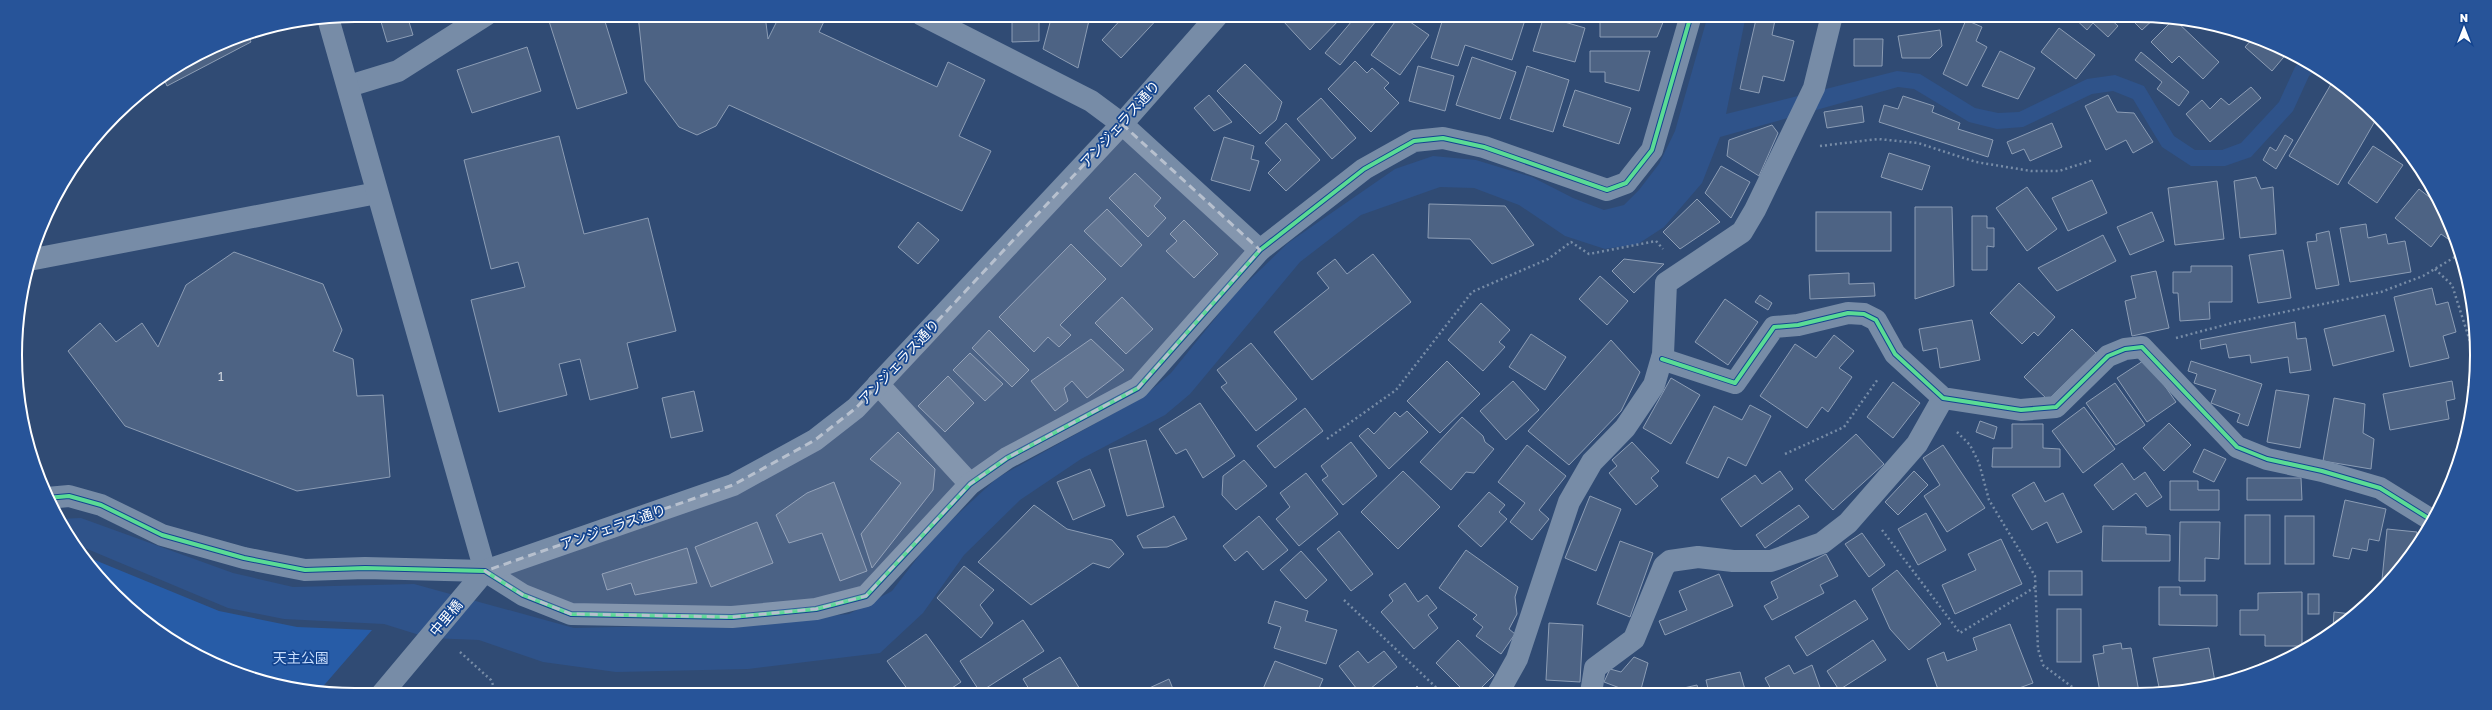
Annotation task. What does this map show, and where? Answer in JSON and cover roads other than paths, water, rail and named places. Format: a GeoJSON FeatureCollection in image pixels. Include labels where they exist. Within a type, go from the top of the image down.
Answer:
{"type":"FeatureCollection","features":[{"type":"Feature","properties":{"kind":"street"},"geometry":{"type":"LineString","coordinates":[[349,86],[398,71],[475,22]]}},
{"type":"Feature","properties":{"kind":"street"},"geometry":{"type":"LineString","coordinates":[[936,22],[1091,101],[1122,124],[1260,250]]}},
{"type":"Feature","properties":{"kind":"street","name":"アンジェラス通り"},"geometry":{"type":"LineString","coordinates":[[479,579],[733,485],[815,440],[856,408],[1122,124],[1212,22]]}},
{"type":"Feature","properties":{"kind":"street"},"geometry":{"type":"LineString","coordinates":[[54,497],[69,496],[101,504],[162,535],[244,558],[305,570],[364,568],[479,579],[571,614],[732,617],[816,609],[866,596],[970,484],[1007,458],[1138,388],[1260,250],[1364,168],[1414,141],[1443,138],[1484,147],[1607,190],[1626,183],[1652,150],[1689,22]]}},
{"type":"Feature","properties":{"kind":"street"},"geometry":{"type":"LineString","coordinates":[[1501,688],[1517,659],[1569,502],[1592,462],[1625,428],[1654,386],[1662,359],[1666,284],[1742,232],[1755,210],[1814,88],[1830,22]]}},
{"type":"Feature","properties":{"kind":"street"},"geometry":{"type":"LineString","coordinates":[[330,23],[349,86],[479,579]]}},
{"type":"Feature","properties":{"kind":"street"},"geometry":{"type":"LineString","coordinates":[[36,259],[377,193]]}},
{"type":"Feature","properties":{"kind":"street"},"geometry":{"type":"LineString","coordinates":[[1662,359],[1735,383],[1774,327],[1798,325],[1848,313],[1864,314],[1876,320],[1895,354],[1940,404],[2021,410],[2056,407],[2108,356],[2125,348],[2142,347],[2237,447],[2267,459],[2322,470],[2380,488],[2427,518]]}},
{"type":"Feature","properties":{"kind":"street"},"geometry":{"type":"LineString","coordinates":[[878,384],[970,484]]}},
{"type":"Feature","properties":{"kind":"street"},"geometry":{"type":"LineString","coordinates":[[1592,688],[1595,668],[1634,639],[1664,566],[1670,561],[1698,557],[1733,561],[1771,561],[1822,543],[1848,523],[1917,444],[1940,404]]}},
{"type":"Feature","properties":{"kind":"street","name":"中里橋"},"geometry":{"type":"LineString","coordinates":[[387,688],[479,579]]}},
{"type":"Feature","properties":{"kind":"park label","name":"天主公園"},"geometry":{"type":"Point","coordinates":[301,658]}}]}
